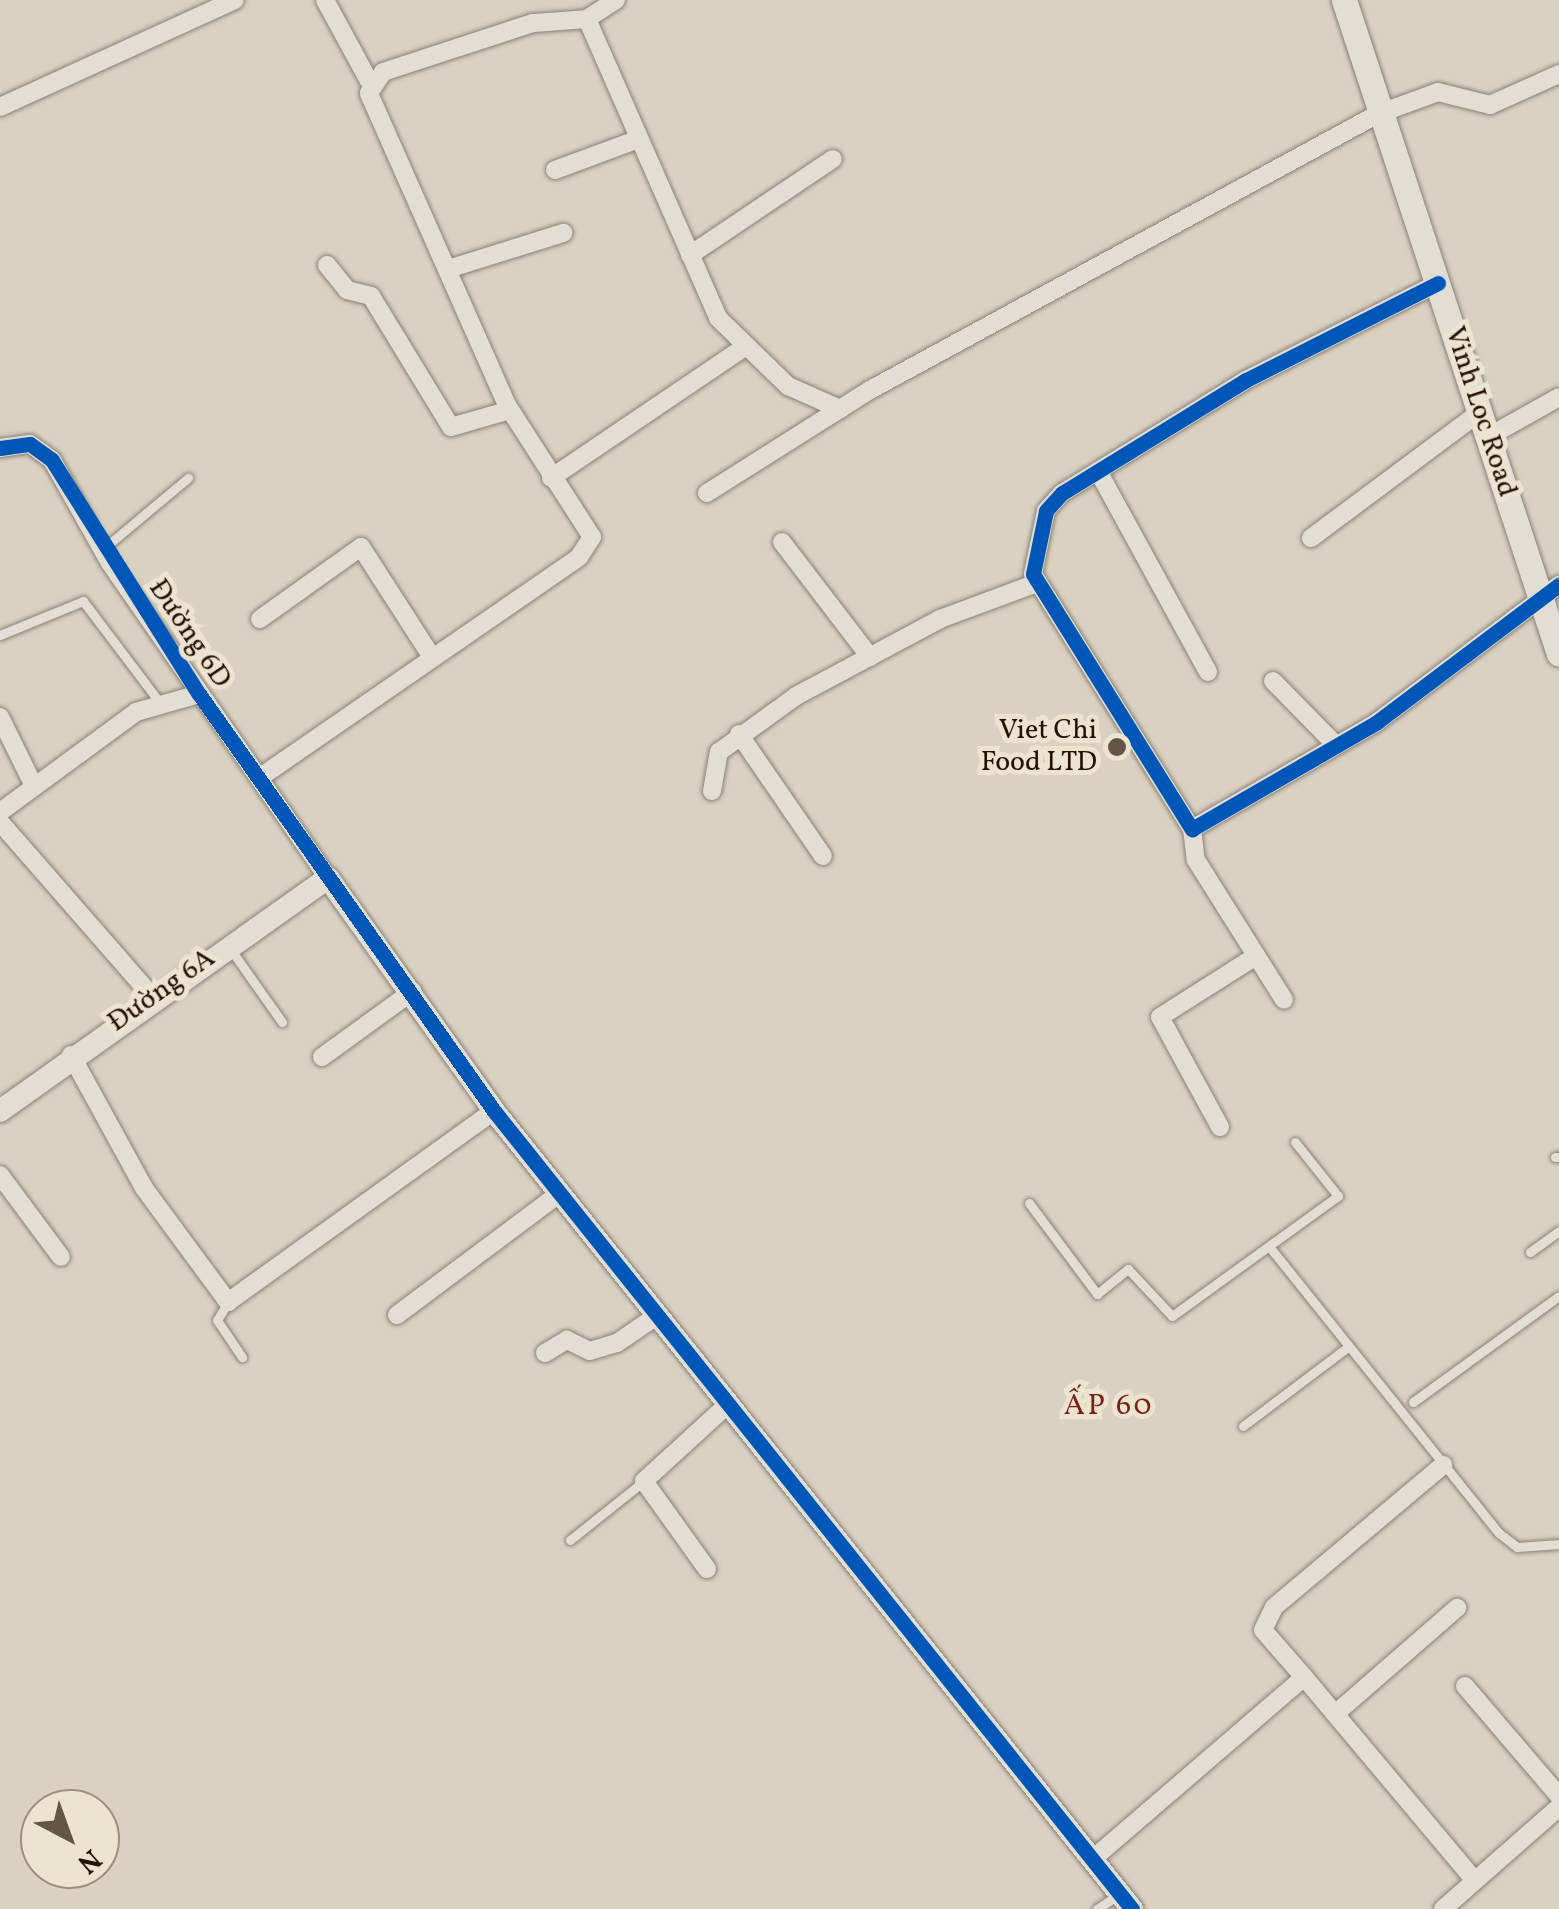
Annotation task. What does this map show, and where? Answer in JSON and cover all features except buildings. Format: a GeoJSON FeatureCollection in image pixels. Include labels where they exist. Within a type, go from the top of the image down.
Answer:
{"type":"FeatureCollection","features":[{"type":"Feature","properties":{"kind":"main road","name":"Vinh Loc Road"},"geometry":{"type":"LineString","coordinates":[[1344,0],[1378,114],[1488,437],[1549,589],[1559,654]]}},
{"type":"Feature","properties":{"kind":"street"},"geometry":{"type":"LineString","coordinates":[[0,107],[235,0]]}},
{"type":"Feature","properties":{"kind":"street"},"geometry":{"type":"LineString","coordinates":[[259,778],[579,557],[592,537],[510,410],[448,270],[408,196],[369,81],[325,0]]}},
{"type":"Feature","properties":{"kind":"street"},"geometry":{"type":"LineString","coordinates":[[369,81],[534,23],[587,18],[616,0]]}},
{"type":"Feature","properties":{"kind":"street"},"geometry":{"type":"LineString","coordinates":[[587,18],[636,140],[690,255],[743,348],[788,386],[840,410]]}},
{"type":"Feature","properties":{"kind":"street"},"geometry":{"type":"LineString","coordinates":[[707,494],[840,410],[1378,114],[1438,92],[1490,105],[1559,74]]}},
{"type":"Feature","properties":{"kind":"street"},"geometry":{"type":"LineString","coordinates":[[555,170],[636,140]]}},
{"type":"Feature","properties":{"kind":"street"},"geometry":{"type":"LineString","coordinates":[[690,255],[832,159]]}},
{"type":"Feature","properties":{"kind":"street"},"geometry":{"type":"LineString","coordinates":[[448,270],[563,233]]}},
{"type":"Feature","properties":{"kind":"street"},"geometry":{"type":"LineString","coordinates":[[327,265],[348,290],[371,296],[451,427],[510,410]]}},
{"type":"Feature","properties":{"kind":"street"},"geometry":{"type":"LineString","coordinates":[[1284,1000],[1196,860],[1192,829],[1038,583],[1046,511],[1098,471],[1246,380],[1438,283]]}},
{"type":"Feature","properties":{"kind":"street"},"geometry":{"type":"LineString","coordinates":[[551,478],[743,348]]}},
{"type":"Feature","properties":{"kind":"street"},"geometry":{"type":"LineString","coordinates":[[1488,437],[1559,397]]}},
{"type":"Feature","properties":{"kind":"street"},"geometry":{"type":"LineString","coordinates":[[1310,538],[1480,412]]}},
{"type":"Feature","properties":{"kind":"street","name":"Đường 6D"},"geometry":{"type":"LineString","coordinates":[[0,448],[30,444],[52,460],[103,549],[328,878]]}},
{"type":"Feature","properties":{"kind":"street"},"geometry":{"type":"LineString","coordinates":[[1098,471],[1208,672]]}},
{"type":"Feature","properties":{"kind":"street"},"geometry":{"type":"LineString","coordinates":[[782,542],[870,657]]}},
{"type":"Feature","properties":{"kind":"street"},"geometry":{"type":"LineString","coordinates":[[260,619],[361,547],[432,657]]}},
{"type":"Feature","properties":{"kind":"street"},"geometry":{"type":"LineString","coordinates":[[712,791],[719,752],[738,734],[870,657],[1038,583]]}},
{"type":"Feature","properties":{"kind":"street"},"geometry":{"type":"LineString","coordinates":[[1192,829],[1336,745],[1549,589]]}},
{"type":"Feature","properties":{"kind":"street"},"geometry":{"type":"LineString","coordinates":[[1272,681],[1336,745]]}},
{"type":"Feature","properties":{"kind":"street"},"geometry":{"type":"LineString","coordinates":[[0,812],[32,782],[158,700],[199,694]]}},
{"type":"Feature","properties":{"kind":"street"},"geometry":{"type":"LineString","coordinates":[[0,717],[32,782]]}},
{"type":"Feature","properties":{"kind":"street"},"geometry":{"type":"LineString","coordinates":[[738,734],[823,856]]}},
{"type":"Feature","properties":{"kind":"street"},"geometry":{"type":"LineString","coordinates":[[0,822],[152,996]]}},
{"type":"Feature","properties":{"kind":"street"},"geometry":{"type":"LineString","coordinates":[[328,878],[413,992],[494,1111],[726,1406],[1126,1901]]}},
{"type":"Feature","properties":{"kind":"street","name":"Đường 6A"},"geometry":{"type":"LineString","coordinates":[[0,1111],[152,996],[328,878]]}},
{"type":"Feature","properties":{"kind":"street"},"geometry":{"type":"LineString","coordinates":[[1220,1127],[1160,1016],[1256,956]]}},
{"type":"Feature","properties":{"kind":"street"},"geometry":{"type":"LineString","coordinates":[[322,1057],[413,992]]}},
{"type":"Feature","properties":{"kind":"street"},"geometry":{"type":"LineString","coordinates":[[71,1055],[144,1188],[228,1302],[494,1111]]}},
{"type":"Feature","properties":{"kind":"street"},"geometry":{"type":"LineString","coordinates":[[0,1176],[61,1257]]}},
{"type":"Feature","properties":{"kind":"street"},"geometry":{"type":"LineString","coordinates":[[397,1316],[559,1194]]}},
{"type":"Feature","properties":{"kind":"street"},"geometry":{"type":"LineString","coordinates":[[545,1353],[567,1340],[590,1351],[617,1343],[656,1317]]}},
{"type":"Feature","properties":{"kind":"street"},"geometry":{"type":"LineString","coordinates":[[707,1569],[644,1481],[726,1406]]}},
{"type":"Feature","properties":{"kind":"street"},"geometry":{"type":"LineString","coordinates":[[1443,1466],[1274,1607],[1263,1630],[1474,1881]]}},
{"type":"Feature","properties":{"kind":"street"},"geometry":{"type":"LineString","coordinates":[[1334,1714],[1457,1608]]}},
{"type":"Feature","properties":{"kind":"street"},"geometry":{"type":"LineString","coordinates":[[1095,1858],[1304,1677]]}},
{"type":"Feature","properties":{"kind":"street"},"geometry":{"type":"LineString","coordinates":[[1464,1686],[1559,1796]]}},
{"type":"Feature","properties":{"kind":"street"},"geometry":{"type":"LineString","coordinates":[[1443,1909],[1559,1808]]}},
{"type":"Feature","properties":{"kind":"lane"},"geometry":{"type":"LineString","coordinates":[[103,549],[188,478]]}},
{"type":"Feature","properties":{"kind":"lane"},"geometry":{"type":"LineString","coordinates":[[0,635],[83,601],[158,700]]}},
{"type":"Feature","properties":{"kind":"lane"},"geometry":{"type":"LineString","coordinates":[[227,945],[282,1022]]}},
{"type":"Feature","properties":{"kind":"lane"},"geometry":{"type":"LineString","coordinates":[[1030,1203],[1097,1294],[1128,1269],[1172,1316],[1272,1250],[1338,1196],[1295,1142]]}},
{"type":"Feature","properties":{"kind":"lane"},"geometry":{"type":"LineString","coordinates":[[1530,1252],[1559,1231]]}},
{"type":"Feature","properties":{"kind":"lane"},"geometry":{"type":"LineString","coordinates":[[1272,1250],[1443,1466],[1517,1547],[1559,1544]]}},
{"type":"Feature","properties":{"kind":"lane"},"geometry":{"type":"LineString","coordinates":[[1413,1402],[1559,1296]]}},
{"type":"Feature","properties":{"kind":"lane"},"geometry":{"type":"LineString","coordinates":[[228,1302],[217,1320],[242,1357]]}},
{"type":"Feature","properties":{"kind":"lane"},"geometry":{"type":"LineString","coordinates":[[1243,1426],[1348,1347]]}},
{"type":"Feature","properties":{"kind":"lane"},"geometry":{"type":"LineString","coordinates":[[570,1540],[644,1481]]}},
{"type":"Feature","properties":{"kind":"lane"},"geometry":{"type":"LineString","coordinates":[[1097,1909],[1126,1901]]}},
{"type":"Feature","properties":{"kind":"cycle path"},"geometry":{"type":"LineString","coordinates":[[1438,283],[1246,380],[1062,493],[1046,511],[1033,574],[1192,829],[1377,722],[1559,585]]}},
{"type":"Feature","properties":{"kind":"cycle path"},"geometry":{"type":"LineString","coordinates":[[0,448],[30,444],[52,460],[199,694],[494,1111],[1132,1909]]}},
{"type":"Feature","properties":{"kind":"place","name":"Viet Chi Food LTD"},"geometry":{"type":"Point","coordinates":[1117,747]}},
{"type":"Feature","properties":{"kind":"district","name":"ẤP 60"},"geometry":{"type":"Point","coordinates":[1109,1406]}}]}
